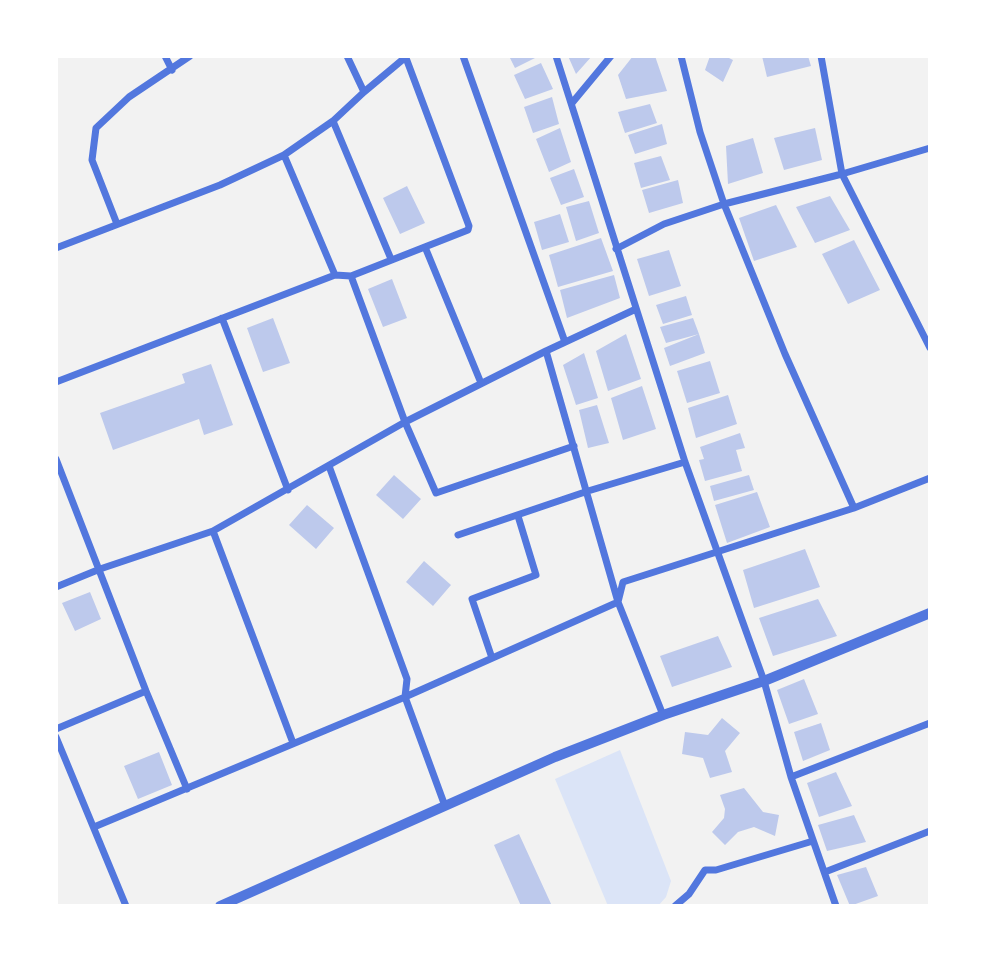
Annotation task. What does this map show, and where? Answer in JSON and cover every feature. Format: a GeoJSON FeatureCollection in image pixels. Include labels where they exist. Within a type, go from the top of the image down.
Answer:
{"type":"FeatureCollection","features":[{"type":"Feature","properties":{"kind":"street"},"geometry":{"type":"LineString","coordinates":[[165,56],[172,70]]}},
{"type":"Feature","properties":{"kind":"street"},"geometry":{"type":"LineString","coordinates":[[117,224],[92,160],[96,128],[129,97],[190,56]]}},
{"type":"Feature","properties":{"kind":"street"},"geometry":{"type":"LineString","coordinates":[[347,56],[364,92]]}},
{"type":"Feature","properties":{"kind":"street"},"geometry":{"type":"LineString","coordinates":[[463,56],[565,342]]}},
{"type":"Feature","properties":{"kind":"street"},"geometry":{"type":"LineString","coordinates":[[556,56],[685,462],[764,681],[791,777],[836,906]]}},
{"type":"Feature","properties":{"kind":"street"},"geometry":{"type":"LineString","coordinates":[[572,103],[611,56]]}},
{"type":"Feature","properties":{"kind":"street"},"geometry":{"type":"LineString","coordinates":[[681,56],[700,132],[724,204],[785,354],[854,508]]}},
{"type":"Feature","properties":{"kind":"street"},"geometry":{"type":"LineString","coordinates":[[821,56],[842,174],[930,348]]}},
{"type":"Feature","properties":{"kind":"street"},"geometry":{"type":"LineString","coordinates":[[56,248],[220,185],[284,155],[333,121],[407,57],[469,226],[468,230],[351,276],[335,275],[56,382]]}},
{"type":"Feature","properties":{"kind":"street"},"geometry":{"type":"LineString","coordinates":[[333,121],[391,259]]}},
{"type":"Feature","properties":{"kind":"street"},"geometry":{"type":"LineString","coordinates":[[616,249],[664,224],[724,204],[930,148]]}},
{"type":"Feature","properties":{"kind":"street"},"geometry":{"type":"LineString","coordinates":[[284,155],[335,275]]}},
{"type":"Feature","properties":{"kind":"street"},"geometry":{"type":"LineString","coordinates":[[425,247],[481,383]]}},
{"type":"Feature","properties":{"kind":"street"},"geometry":{"type":"LineString","coordinates":[[351,276],[405,422],[436,493],[574,446]]}},
{"type":"Feature","properties":{"kind":"street"},"geometry":{"type":"LineString","coordinates":[[56,587],[100,569],[213,531],[405,422],[636,309]]}},
{"type":"Feature","properties":{"kind":"street"},"geometry":{"type":"LineString","coordinates":[[222,318],[288,490]]}},
{"type":"Feature","properties":{"kind":"street"},"geometry":{"type":"LineString","coordinates":[[546,351],[618,602],[663,715]]}},
{"type":"Feature","properties":{"kind":"street"},"geometry":{"type":"LineString","coordinates":[[56,459],[187,789]]}},
{"type":"Feature","properties":{"kind":"street"},"geometry":{"type":"LineString","coordinates":[[458,535],[587,491],[685,462]]}},
{"type":"Feature","properties":{"kind":"street"},"geometry":{"type":"LineString","coordinates":[[329,466],[407,679],[405,697],[445,806]]}},
{"type":"Feature","properties":{"kind":"street"},"geometry":{"type":"LineString","coordinates":[[618,602],[623,582],[854,508],[930,478]]}},
{"type":"Feature","properties":{"kind":"street"},"geometry":{"type":"LineString","coordinates":[[492,658],[471,599],[536,575],[518,516]]}},
{"type":"Feature","properties":{"kind":"street"},"geometry":{"type":"LineString","coordinates":[[213,531],[293,743]]}},
{"type":"Feature","properties":{"kind":"street"},"geometry":{"type":"LineString","coordinates":[[94,827],[405,697],[618,602]]}},
{"type":"Feature","properties":{"kind":"street"},"geometry":{"type":"LineString","coordinates":[[220,906],[555,757],[663,715],[764,681],[930,613]]}},
{"type":"Feature","properties":{"kind":"street"},"geometry":{"type":"LineString","coordinates":[[56,729],[146,691]]}},
{"type":"Feature","properties":{"kind":"street"},"geometry":{"type":"LineString","coordinates":[[791,777],[930,723]]}},
{"type":"Feature","properties":{"kind":"street"},"geometry":{"type":"LineString","coordinates":[[56,737],[126,906]]}},
{"type":"Feature","properties":{"kind":"street"},"geometry":{"type":"LineString","coordinates":[[825,872],[930,831]]}},
{"type":"Feature","properties":{"kind":"street"},"geometry":{"type":"LineString","coordinates":[[676,906],[689,894],[705,870],[716,870],[813,841]]}},
{"type":"Feature","properties":{"kind":"shaded area"},"geometry":{"type":"Polygon","coordinates":[[[620,750],[671,881],[666,897],[658,906],[608,906],[555,779],[620,750]]]}},
{"type":"Feature","properties":{"kind":"building"},"geometry":{"type":"Polygon","coordinates":[[[509,56],[539,56],[515,68],[509,56]]]}},
{"type":"Feature","properties":{"kind":"building"},"geometry":{"type":"Polygon","coordinates":[[[568,56],[592,56],[576,74],[568,56]]]}},
{"type":"Feature","properties":{"kind":"building"},"geometry":{"type":"Polygon","coordinates":[[[633,56],[655,56],[667,91],[626,99],[618,75],[633,56]]]}},
{"type":"Feature","properties":{"kind":"building"},"geometry":{"type":"Polygon","coordinates":[[[710,56],[725,56],[733,60],[723,82],[705,70],[710,56]]]}},
{"type":"Feature","properties":{"kind":"building"},"geometry":{"type":"Polygon","coordinates":[[[762,56],[808,56],[811,66],[767,77],[762,56]]]}},
{"type":"Feature","properties":{"kind":"building"},"geometry":{"type":"Polygon","coordinates":[[[541,63],[553,89],[525,99],[514,75],[541,63]]]}},
{"type":"Feature","properties":{"kind":"building"},"geometry":{"type":"Polygon","coordinates":[[[552,97],[559,124],[533,133],[524,107],[552,97]]]}},
{"type":"Feature","properties":{"kind":"building"},"geometry":{"type":"Polygon","coordinates":[[[650,104],[657,123],[625,133],[618,112],[650,104]]]}},
{"type":"Feature","properties":{"kind":"building"},"geometry":{"type":"Polygon","coordinates":[[[662,124],[667,144],[635,154],[628,135],[662,124]]]}},
{"type":"Feature","properties":{"kind":"building"},"geometry":{"type":"Polygon","coordinates":[[[560,128],[571,162],[549,172],[536,139],[560,128]]]}},
{"type":"Feature","properties":{"kind":"building"},"geometry":{"type":"Polygon","coordinates":[[[815,128],[822,160],[784,170],[774,138],[815,128]]]}},
{"type":"Feature","properties":{"kind":"building"},"geometry":{"type":"Polygon","coordinates":[[[753,138],[763,173],[728,184],[726,146],[753,138]]]}},
{"type":"Feature","properties":{"kind":"building"},"geometry":{"type":"Polygon","coordinates":[[[661,156],[670,180],[641,188],[634,163],[661,156]]]}},
{"type":"Feature","properties":{"kind":"building"},"geometry":{"type":"Polygon","coordinates":[[[574,169],[584,197],[561,205],[550,178],[574,169]]]}},
{"type":"Feature","properties":{"kind":"building"},"geometry":{"type":"Polygon","coordinates":[[[678,180],[683,203],[649,213],[642,190],[678,180]]]}},
{"type":"Feature","properties":{"kind":"building"},"geometry":{"type":"Polygon","coordinates":[[[407,186],[425,223],[400,234],[383,198],[407,186]]]}},
{"type":"Feature","properties":{"kind":"building"},"geometry":{"type":"Polygon","coordinates":[[[830,196],[850,230],[815,243],[796,207],[830,196]]]}},
{"type":"Feature","properties":{"kind":"building"},"geometry":{"type":"Polygon","coordinates":[[[589,201],[599,233],[576,241],[566,207],[589,201]]]}},
{"type":"Feature","properties":{"kind":"building"},"geometry":{"type":"Polygon","coordinates":[[[776,205],[797,247],[754,261],[739,218],[776,205]]]}},
{"type":"Feature","properties":{"kind":"building"},"geometry":{"type":"Polygon","coordinates":[[[560,214],[569,242],[542,250],[534,222],[560,214]]]}},
{"type":"Feature","properties":{"kind":"building"},"geometry":{"type":"Polygon","coordinates":[[[601,238],[613,271],[558,287],[549,255],[601,238]]]}},
{"type":"Feature","properties":{"kind":"building"},"geometry":{"type":"Polygon","coordinates":[[[854,240],[880,290],[848,304],[822,254],[854,240]]]}},
{"type":"Feature","properties":{"kind":"building"},"geometry":{"type":"Polygon","coordinates":[[[669,250],[681,286],[649,296],[637,259],[669,250]]]}},
{"type":"Feature","properties":{"kind":"building"},"geometry":{"type":"Polygon","coordinates":[[[614,275],[620,298],[567,318],[560,290],[614,275]]]}},
{"type":"Feature","properties":{"kind":"building"},"geometry":{"type":"Polygon","coordinates":[[[392,279],[407,318],[383,327],[368,289],[392,279]]]}},
{"type":"Feature","properties":{"kind":"building"},"geometry":{"type":"Polygon","coordinates":[[[686,296],[692,315],[663,324],[656,305],[686,296]]]}},
{"type":"Feature","properties":{"kind":"building"},"geometry":{"type":"Polygon","coordinates":[[[273,318],[290,363],[263,372],[247,328],[273,318]]]}},
{"type":"Feature","properties":{"kind":"building"},"geometry":{"type":"Polygon","coordinates":[[[693,318],[699,334],[666,343],[660,327],[693,318]]]}},
{"type":"Feature","properties":{"kind":"building"},"geometry":{"type":"Polygon","coordinates":[[[626,334],[641,379],[608,391],[596,351],[626,334]]]}},
{"type":"Feature","properties":{"kind":"building"},"geometry":{"type":"Polygon","coordinates":[[[699,334],[705,353],[670,366],[664,348],[699,334]]]}},
{"type":"Feature","properties":{"kind":"building"},"geometry":{"type":"Polygon","coordinates":[[[584,353],[598,398],[576,405],[563,365],[584,353]]]}},
{"type":"Feature","properties":{"kind":"building"},"geometry":{"type":"Polygon","coordinates":[[[710,361],[720,393],[687,403],[677,371],[710,361]]]}},
{"type":"Feature","properties":{"kind":"building"},"geometry":{"type":"Polygon","coordinates":[[[211,364],[233,425],[204,435],[199,419],[113,450],[100,413],[185,383],[182,374],[211,364]]]}},
{"type":"Feature","properties":{"kind":"building"},"geometry":{"type":"Polygon","coordinates":[[[642,386],[656,429],[623,440],[611,398],[642,386]]]}},
{"type":"Feature","properties":{"kind":"building"},"geometry":{"type":"Polygon","coordinates":[[[728,395],[737,424],[696,438],[688,408],[728,395]]]}},
{"type":"Feature","properties":{"kind":"building"},"geometry":{"type":"Polygon","coordinates":[[[597,405],[609,443],[588,448],[579,410],[597,405]]]}},
{"type":"Feature","properties":{"kind":"building"},"geometry":{"type":"Polygon","coordinates":[[[740,433],[745,448],[736,450],[742,471],[705,481],[699,460],[704,459],[700,447],[740,433]]]}},
{"type":"Feature","properties":{"kind":"building"},"geometry":{"type":"Polygon","coordinates":[[[394,475],[421,499],[403,519],[376,495],[394,475]]]}},
{"type":"Feature","properties":{"kind":"building"},"geometry":{"type":"Polygon","coordinates":[[[749,475],[754,490],[714,501],[710,486],[749,475]]]}},
{"type":"Feature","properties":{"kind":"building"},"geometry":{"type":"Polygon","coordinates":[[[757,492],[770,527],[727,543],[715,505],[757,492]]]}},
{"type":"Feature","properties":{"kind":"building"},"geometry":{"type":"Polygon","coordinates":[[[307,505],[334,528],[316,549],[289,525],[307,505]]]}},
{"type":"Feature","properties":{"kind":"building"},"geometry":{"type":"Polygon","coordinates":[[[805,549],[820,587],[754,608],[743,570],[805,549]]]}},
{"type":"Feature","properties":{"kind":"building"},"geometry":{"type":"Polygon","coordinates":[[[424,561],[451,585],[433,606],[406,582],[424,561]]]}},
{"type":"Feature","properties":{"kind":"building"},"geometry":{"type":"Polygon","coordinates":[[[90,592],[101,619],[75,631],[62,603],[90,592]]]}},
{"type":"Feature","properties":{"kind":"building"},"geometry":{"type":"Polygon","coordinates":[[[818,599],[837,636],[773,656],[759,618],[818,599]]]}},
{"type":"Feature","properties":{"kind":"building"},"geometry":{"type":"Polygon","coordinates":[[[718,636],[732,667],[672,687],[660,656],[718,636]]]}},
{"type":"Feature","properties":{"kind":"building"},"geometry":{"type":"Polygon","coordinates":[[[804,679],[818,714],[789,724],[777,690],[804,679]]]}},
{"type":"Feature","properties":{"kind":"building"},"geometry":{"type":"Polygon","coordinates":[[[722,718],[740,733],[725,751],[732,772],[710,778],[703,758],[682,754],[685,732],[708,735],[722,718]]]}},
{"type":"Feature","properties":{"kind":"building"},"geometry":{"type":"Polygon","coordinates":[[[821,723],[830,750],[803,761],[794,732],[821,723]]]}},
{"type":"Feature","properties":{"kind":"building"},"geometry":{"type":"Polygon","coordinates":[[[159,752],[172,785],[138,799],[124,766],[159,752]]]}},
{"type":"Feature","properties":{"kind":"building"},"geometry":{"type":"Polygon","coordinates":[[[836,772],[852,806],[819,817],[807,783],[836,772]]]}},
{"type":"Feature","properties":{"kind":"building"},"geometry":{"type":"Polygon","coordinates":[[[744,788],[763,812],[779,815],[775,836],[754,827],[738,832],[725,845],[712,832],[724,818],[725,809],[720,795],[744,788]]]}},
{"type":"Feature","properties":{"kind":"building"},"geometry":{"type":"Polygon","coordinates":[[[854,815],[866,842],[827,851],[818,825],[854,815]]]}},
{"type":"Feature","properties":{"kind":"building"},"geometry":{"type":"Polygon","coordinates":[[[519,834],[552,906],[521,906],[494,845],[519,834]]]}},
{"type":"Feature","properties":{"kind":"building"},"geometry":{"type":"Polygon","coordinates":[[[866,867],[878,896],[850,906],[837,875],[866,867]]]}}]}
